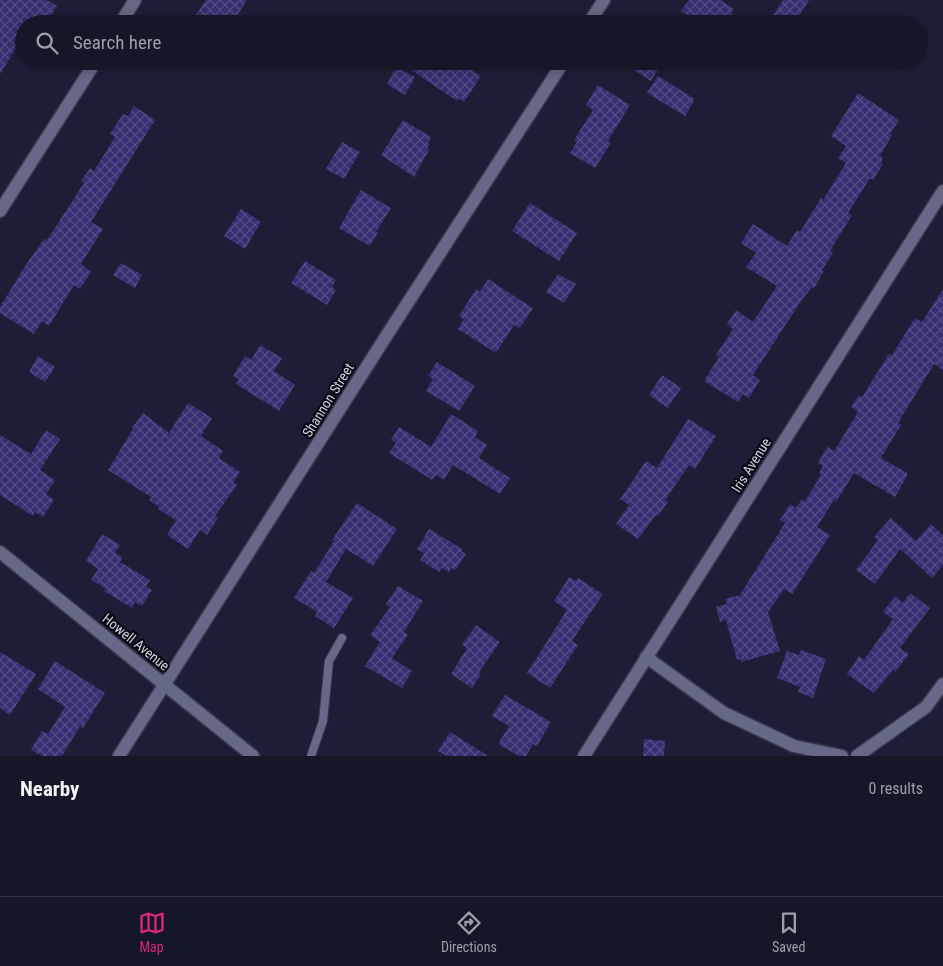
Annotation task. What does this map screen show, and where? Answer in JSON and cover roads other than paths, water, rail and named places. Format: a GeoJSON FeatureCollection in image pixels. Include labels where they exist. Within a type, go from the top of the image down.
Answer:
{"type":"FeatureCollection","features":[{"type":"Feature","properties":{"kind":"street"},"geometry":{"type":"LineString","coordinates":[[126,15],[135,0]]}},
{"type":"Feature","properties":{"kind":"street"},"geometry":{"type":"LineString","coordinates":[[594,15],[604,0]]}},
{"type":"Feature","properties":{"kind":"street"},"geometry":{"type":"LineString","coordinates":[[0,211],[90,70]]}},
{"type":"Feature","properties":{"kind":"street","name":"Shannon Street"},"geometry":{"type":"LineString","coordinates":[[119,756],[558,70]]}},
{"type":"Feature","properties":{"kind":"street","name":"Iris Avenue"},"geometry":{"type":"LineString","coordinates":[[584,756],[943,191]]}},
{"type":"Feature","properties":{"kind":"street","name":"Howell Avenue"},"geometry":{"type":"LineString","coordinates":[[0,552],[253,756]]}},
{"type":"Feature","properties":{"kind":"street"},"geometry":{"type":"LineString","coordinates":[[646,657],[724,713],[794,746],[842,756]]}},
{"type":"Feature","properties":{"kind":"street"},"geometry":{"type":"LineString","coordinates":[[857,756],[926,707],[943,684]]}},
{"type":"Feature","properties":{"kind":"lane"},"geometry":{"type":"LineString","coordinates":[[311,756],[323,721],[329,661],[342,638]]}}]}
